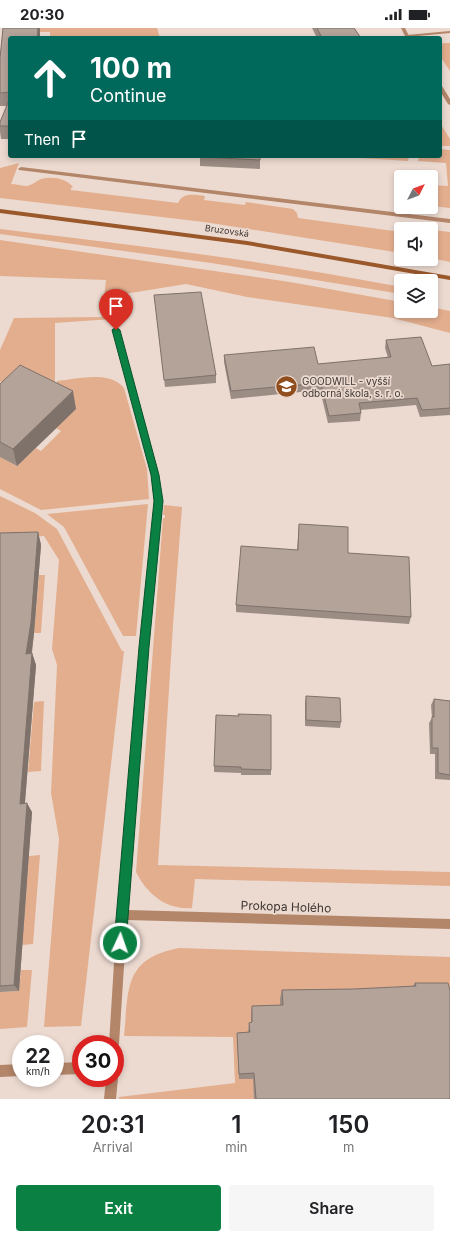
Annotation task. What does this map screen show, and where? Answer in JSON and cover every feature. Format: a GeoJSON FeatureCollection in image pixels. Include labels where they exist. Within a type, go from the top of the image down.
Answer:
{"type":"FeatureCollection","features":[{"type":"Feature","properties":{"kind":"main road","name":"Bruzovská"},"geometry":{"type":"LineString","coordinates":[[0,211],[247,243],[450,278]]}},
{"type":"Feature","properties":{"kind":"street"},"geometry":{"type":"LineString","coordinates":[[416,36],[450,32]]}},
{"type":"Feature","properties":{"kind":"street"},"geometry":{"type":"LineString","coordinates":[[442,90],[450,103]]}},
{"type":"Feature","properties":{"kind":"street"},"geometry":{"type":"LineString","coordinates":[[21,169],[450,221]]}},
{"type":"Feature","properties":{"kind":"street"},"geometry":{"type":"LineString","coordinates":[[115,1035],[122,915],[143,655],[158,501],[155,475],[116,330]]}},
{"type":"Feature","properties":{"kind":"street","name":"Prokopa Holého"},"geometry":{"type":"LineString","coordinates":[[122,915],[450,924]]}},
{"type":"Feature","properties":{"kind":"street"},"geometry":{"type":"LineString","coordinates":[[0,1071],[12,1070]]}},
{"type":"Feature","properties":{"kind":"street"},"geometry":{"type":"LineString","coordinates":[[110,1099],[111,1087]]}},
{"type":"Feature","properties":{"kind":"shaded area"},"geometry":{"type":"Polygon","coordinates":[[[39,28],[157,28],[159,36],[50,36],[50,32],[40,32],[39,28]]]}},
{"type":"Feature","properties":{"kind":"shaded area"},"geometry":{"type":"Polygon","coordinates":[[[450,43],[450,71],[442,59],[442,44],[450,43]]]}},
{"type":"Feature","properties":{"kind":"shaded area"},"geometry":{"type":"Polygon","coordinates":[[[442,126],[450,139],[450,146],[442,146],[442,126]]]}},
{"type":"Feature","properties":{"kind":"shaded area"},"geometry":{"type":"Polygon","coordinates":[[[442,149],[450,150],[450,208],[438,207],[438,185],[448,186],[446,163],[418,161],[419,158],[442,158],[442,149]]]}},
{"type":"Feature","properties":{"kind":"shaded area"},"geometry":{"type":"Polygon","coordinates":[[[361,158],[409,158],[408,161],[361,158]]]}},
{"type":"Feature","properties":{"kind":"shaded area"},"geometry":{"type":"Polygon","coordinates":[[[19,163],[11,184],[27,186],[41,179],[54,178],[63,180],[70,184],[73,187],[71,190],[178,203],[183,197],[197,195],[205,196],[204,200],[245,205],[246,202],[293,209],[297,213],[298,218],[394,231],[394,252],[204,222],[0,198],[0,168],[19,163]]]}},
{"type":"Feature","properties":{"kind":"shaded area"},"geometry":{"type":"Polygon","coordinates":[[[0,229],[251,261],[394,286],[394,293],[211,263],[0,234],[0,229]]]}},
{"type":"Feature","properties":{"kind":"shaded area"},"geometry":{"type":"Polygon","coordinates":[[[438,231],[450,232],[450,262],[438,259],[438,231]]]}},
{"type":"Feature","properties":{"kind":"shaded area"},"geometry":{"type":"Polygon","coordinates":[[[0,240],[290,282],[394,301],[394,318],[438,318],[438,308],[450,311],[450,333],[393,318],[247,297],[186,284],[118,295],[119,302],[114,309],[112,319],[55,323],[55,384],[57,384],[57,381],[102,377],[118,382],[124,388],[147,469],[149,499],[41,510],[0,489],[0,457],[17,466],[36,448],[41,451],[61,431],[56,428],[76,409],[28,378],[0,382],[0,350],[14,318],[102,317],[106,280],[0,276],[0,240]]]}},
{"type":"Feature","properties":{"kind":"shaded area"},"geometry":{"type":"Polygon","coordinates":[[[0,496],[35,513],[57,529],[122,651],[124,651],[81,1026],[44,1027],[59,839],[51,793],[57,665],[52,649],[59,560],[44,536],[0,540],[0,496]]]}},
{"type":"Feature","properties":{"kind":"shaded area"},"geometry":{"type":"Polygon","coordinates":[[[148,504],[136,636],[123,636],[64,527],[47,514],[148,504]]]}},
{"type":"Feature","properties":{"kind":"shaded area"},"geometry":{"type":"Polygon","coordinates":[[[164,505],[182,507],[158,865],[450,872],[450,886],[195,879],[192,908],[183,908],[158,899],[140,880],[136,872],[163,518],[165,518],[165,515],[163,515],[164,505]]]}},
{"type":"Feature","properties":{"kind":"shaded area"},"geometry":{"type":"Polygon","coordinates":[[[39,575],[45,575],[41,633],[34,633],[39,575]]]}},
{"type":"Feature","properties":{"kind":"shaded area"},"geometry":{"type":"Polygon","coordinates":[[[44,701],[41,771],[28,772],[34,702],[44,701]]]}},
{"type":"Feature","properties":{"kind":"shaded area"},"geometry":{"type":"Polygon","coordinates":[[[40,855],[33,944],[22,945],[29,856],[40,855]]]}},
{"type":"Feature","properties":{"kind":"shaded area"},"geometry":{"type":"Polygon","coordinates":[[[179,948],[450,957],[450,1099],[119,1099],[119,1097],[235,1083],[233,1037],[124,1036],[127,1004],[132,978],[138,968],[147,960],[161,953],[179,948]]]}},
{"type":"Feature","properties":{"kind":"shaded area"},"geometry":{"type":"Polygon","coordinates":[[[21,970],[32,970],[27,1027],[0,1029],[0,992],[19,991],[21,970]]]}},
{"type":"Feature","properties":{"kind":"building"},"geometry":{"type":"Polygon","coordinates":[[[3,28],[38,28],[37,36],[8,36],[8,92],[0,93],[0,58],[3,28]]]}},
{"type":"Feature","properties":{"kind":"building"},"geometry":{"type":"Polygon","coordinates":[[[317,28],[354,28],[360,36],[321,36],[317,28]]]}},
{"type":"Feature","properties":{"kind":"building"},"geometry":{"type":"Polygon","coordinates":[[[8,103],[8,126],[0,126],[0,122],[8,103]]]}},
{"type":"Feature","properties":{"kind":"building"},"geometry":{"type":"Polygon","coordinates":[[[220,158],[260,158],[260,160],[220,158]]]}},
{"type":"Feature","properties":{"kind":"building"},"geometry":{"type":"Polygon","coordinates":[[[201,292],[216,375],[164,380],[154,295],[201,292]]]}},
{"type":"Feature","properties":{"kind":"building"},"geometry":{"type":"Polygon","coordinates":[[[421,337],[432,366],[450,364],[450,408],[422,410],[417,398],[359,403],[361,413],[329,416],[321,383],[231,391],[224,355],[314,347],[318,364],[391,357],[386,340],[421,337]]]}},
{"type":"Feature","properties":{"kind":"building"},"geometry":{"type":"Polygon","coordinates":[[[20,365],[73,391],[13,449],[0,442],[0,384],[20,365]]]}},
{"type":"Feature","properties":{"kind":"building"},"geometry":{"type":"Polygon","coordinates":[[[299,524],[348,527],[348,553],[409,557],[411,617],[236,605],[241,546],[298,550],[299,524]]]}},
{"type":"Feature","properties":{"kind":"building"},"geometry":{"type":"Polygon","coordinates":[[[38,532],[31,622],[26,654],[32,653],[20,804],[27,803],[14,985],[0,986],[0,533],[38,532]]]}},
{"type":"Feature","properties":{"kind":"building"},"geometry":{"type":"Polygon","coordinates":[[[306,696],[340,698],[341,722],[306,720],[306,696]]]}},
{"type":"Feature","properties":{"kind":"building"},"geometry":{"type":"Polygon","coordinates":[[[434,699],[450,701],[450,775],[438,773],[438,748],[432,748],[432,717],[434,717],[434,699]]]}},
{"type":"Feature","properties":{"kind":"building"},"geometry":{"type":"Polygon","coordinates":[[[238,714],[271,715],[271,770],[214,766],[216,715],[239,716],[238,714]]]}},
{"type":"Feature","properties":{"kind":"building"},"geometry":{"type":"Polygon","coordinates":[[[415,983],[448,983],[450,991],[450,1099],[256,1099],[254,1073],[239,1074],[237,1033],[250,1032],[249,1023],[252,1022],[252,1006],[283,1005],[282,990],[416,986],[415,983]]]}},
{"type":"Feature","properties":{"kind":"place","name":"GOODWILL - vyšší odborná škola, s. r. o."},"geometry":{"type":"Point","coordinates":[286,387]}},
{"type":"Feature","properties":{"kind":"route"},"geometry":{"type":"LineString","coordinates":[[116,330],[155,475],[158,501],[144,647],[120,943]]}}]}
